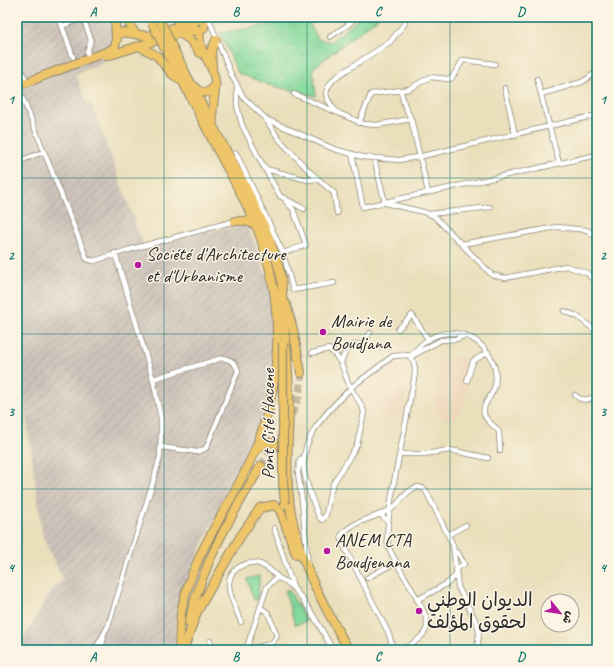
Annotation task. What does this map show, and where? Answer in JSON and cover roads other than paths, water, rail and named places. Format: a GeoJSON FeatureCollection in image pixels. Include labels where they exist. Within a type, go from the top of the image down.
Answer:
{"type":"FeatureCollection","features":[{"type":"Feature","properties":{"kind":"highway"},"geometry":{"type":"LineString","coordinates":[[115,17],[114,34],[116,41],[120,45],[128,48]]}},
{"type":"Feature","properties":{"kind":"highway"},"geometry":{"type":"LineString","coordinates":[[126,17],[134,32]]}},
{"type":"Feature","properties":{"kind":"highway"},"geometry":{"type":"LineString","coordinates":[[175,17],[180,30],[205,58]]}},
{"type":"Feature","properties":{"kind":"highway"},"geometry":{"type":"LineString","coordinates":[[155,19],[187,81],[270,232],[293,329],[301,373]]}},
{"type":"Feature","properties":{"kind":"highway"},"geometry":{"type":"LineString","coordinates":[[18,89],[180,30],[199,19]]}},
{"type":"Feature","properties":{"kind":"highway"},"geometry":{"type":"LineString","coordinates":[[199,19],[194,27],[199,30]]}},
{"type":"Feature","properties":{"kind":"highway"},"geometry":{"type":"LineString","coordinates":[[18,89],[26,83],[110,50],[120,33],[126,31],[144,36],[180,30],[199,30]]}},
{"type":"Feature","properties":{"kind":"highway"},"geometry":{"type":"LineString","coordinates":[[199,30],[200,45],[212,71]]}},
{"type":"Feature","properties":{"kind":"highway"},"geometry":{"type":"LineString","coordinates":[[215,130],[212,110],[215,83],[212,71],[211,51],[216,40]]}},
{"type":"Feature","properties":{"kind":"highway"},"geometry":{"type":"LineString","coordinates":[[138,46],[157,56],[174,76],[187,81],[199,91],[204,93],[212,90],[215,83]]}},
{"type":"Feature","properties":{"kind":"highway"},"geometry":{"type":"LineString","coordinates":[[187,81],[256,225],[268,261],[285,344]]}},
{"type":"Feature","properties":{"kind":"highway"},"geometry":{"type":"LineString","coordinates":[[235,221],[245,217],[250,211]]}},
{"type":"Feature","properties":{"kind":"highway"},"geometry":{"type":"LineString","coordinates":[[235,221],[246,221],[256,225]]}},
{"type":"Feature","properties":{"kind":"highway"},"geometry":{"type":"LineString","coordinates":[[283,292],[285,344]]}},
{"type":"Feature","properties":{"kind":"highway"},"geometry":{"type":"LineString","coordinates":[[250,460],[268,407],[273,384],[276,359],[276,302]]}},
{"type":"Feature","properties":{"kind":"highway","name":"Pont Cité Hacene"},"geometry":{"type":"LineString","coordinates":[[285,344],[289,398],[287,480],[291,517],[301,553],[308,571],[349,650]]}},
{"type":"Feature","properties":{"kind":"highway","name":"Pont Cité Hacene"},"geometry":{"type":"LineString","coordinates":[[285,344],[283,482],[285,504],[296,555]]}},
{"type":"Feature","properties":{"kind":"highway"},"geometry":{"type":"LineString","coordinates":[[182,649],[180,617],[188,587],[208,539],[250,460],[260,446],[271,442],[281,446],[288,459]]}},
{"type":"Feature","properties":{"kind":"highway"},"geometry":{"type":"LineString","coordinates":[[182,649],[192,605],[204,570],[222,532],[261,466]]}},
{"type":"Feature","properties":{"kind":"highway"},"geometry":{"type":"LineString","coordinates":[[182,649],[206,593],[240,537],[260,508],[274,505],[280,510],[296,555],[306,577],[346,650]]}},
{"type":"Feature","properties":{"kind":"street"},"geometry":{"type":"LineString","coordinates":[[59,17],[73,57]]}},
{"type":"Feature","properties":{"kind":"street"},"geometry":{"type":"LineString","coordinates":[[62,26],[84,17],[92,40],[87,52],[90,58]]}},
{"type":"Feature","properties":{"kind":"street"},"geometry":{"type":"LineString","coordinates":[[330,36],[349,24],[355,17]]}},
{"type":"Feature","properties":{"kind":"street"},"geometry":{"type":"LineString","coordinates":[[199,19],[216,40],[244,98],[266,119],[278,138],[317,179],[334,193],[337,213]]}},
{"type":"Feature","properties":{"kind":"street"},"geometry":{"type":"LineString","coordinates":[[339,114],[327,101],[326,95],[330,83],[336,77],[390,42],[405,23]]}},
{"type":"Feature","properties":{"kind":"street"},"geometry":{"type":"LineString","coordinates":[[17,58],[26,83]]}},
{"type":"Feature","properties":{"kind":"street"},"geometry":{"type":"LineString","coordinates":[[359,123],[371,94],[401,91],[430,77],[452,78],[463,60],[495,64]]}},
{"type":"Feature","properties":{"kind":"street"},"geometry":{"type":"LineString","coordinates":[[541,94],[582,82],[597,72]]}},
{"type":"Feature","properties":{"kind":"street"},"geometry":{"type":"LineString","coordinates":[[537,79],[559,163]]}},
{"type":"Feature","properties":{"kind":"street"},"geometry":{"type":"LineString","coordinates":[[237,84],[237,106],[242,125],[282,198],[294,209],[306,245],[284,253]]}},
{"type":"Feature","properties":{"kind":"street"},"geometry":{"type":"LineString","coordinates":[[505,88],[514,135]]}},
{"type":"Feature","properties":{"kind":"street"},"geometry":{"type":"LineString","coordinates":[[18,89],[87,259],[94,261],[115,253],[235,221]]}},
{"type":"Feature","properties":{"kind":"street"},"geometry":{"type":"LineString","coordinates":[[401,91],[404,104],[411,119],[418,157],[428,192]]}},
{"type":"Feature","properties":{"kind":"street"},"geometry":{"type":"LineString","coordinates":[[294,94],[359,123],[377,125],[411,119]]}},
{"type":"Feature","properties":{"kind":"street"},"geometry":{"type":"LineString","coordinates":[[266,119],[334,149],[374,158],[399,160],[418,157],[597,115]]}},
{"type":"Feature","properties":{"kind":"street"},"geometry":{"type":"LineString","coordinates":[[17,162],[43,152]]}},
{"type":"Feature","properties":{"kind":"street"},"geometry":{"type":"LineString","coordinates":[[236,153],[270,232],[284,253],[293,290],[334,283]]}},
{"type":"Feature","properties":{"kind":"street"},"geometry":{"type":"LineString","coordinates":[[352,154],[363,207],[597,155]]}},
{"type":"Feature","properties":{"kind":"street"},"geometry":{"type":"LineString","coordinates":[[374,158],[385,203]]}},
{"type":"Feature","properties":{"kind":"street"},"geometry":{"type":"LineString","coordinates":[[266,169],[308,180],[317,179]]}},
{"type":"Feature","properties":{"kind":"street"},"geometry":{"type":"LineString","coordinates":[[282,198],[304,210]]}},
{"type":"Feature","properties":{"kind":"street"},"geometry":{"type":"LineString","coordinates":[[385,203],[430,214],[490,207]]}},
{"type":"Feature","properties":{"kind":"street"},"geometry":{"type":"LineString","coordinates":[[430,214],[462,244],[487,272],[498,277],[516,276],[566,266],[587,273],[597,284]]}},
{"type":"Feature","properties":{"kind":"street"},"geometry":{"type":"LineString","coordinates":[[462,244],[557,226],[587,230],[597,238]]}},
{"type":"Feature","properties":{"kind":"street"},"geometry":{"type":"LineString","coordinates":[[100,650],[157,468],[160,447],[161,419],[153,379],[115,253]]}},
{"type":"Feature","properties":{"kind":"street"},"geometry":{"type":"LineString","coordinates":[[564,311],[577,316],[597,332]]}},
{"type":"Feature","properties":{"kind":"street"},"geometry":{"type":"LineString","coordinates":[[398,329],[412,315],[428,339]]}},
{"type":"Feature","properties":{"kind":"street"},"geometry":{"type":"LineString","coordinates":[[341,363],[347,349],[356,344],[363,344],[370,333]]}},
{"type":"Feature","properties":{"kind":"street"},"geometry":{"type":"LineString","coordinates":[[410,357],[422,342],[447,333],[465,335],[481,344],[488,352],[492,361],[496,381],[484,407],[484,413],[486,418],[499,432],[500,451]]}},
{"type":"Feature","properties":{"kind":"street"},"geometry":{"type":"LineString","coordinates":[[410,357],[441,340],[457,339],[465,335]]}},
{"type":"Feature","properties":{"kind":"street"},"geometry":{"type":"LineString","coordinates":[[312,353],[329,350],[341,363],[351,389],[363,407],[363,419],[356,444],[333,484],[326,515],[322,520],[319,517],[310,493],[304,471],[305,457],[310,437],[314,430],[330,409],[351,389],[393,356],[402,354],[410,357],[414,364],[415,371],[390,510],[388,544],[396,562],[427,619],[427,628],[421,637],[403,650]]}},
{"type":"Feature","properties":{"kind":"street"},"geometry":{"type":"LineString","coordinates":[[467,380],[473,361],[488,352]]}},
{"type":"Feature","properties":{"kind":"street"},"geometry":{"type":"LineString","coordinates":[[153,379],[222,358],[231,360],[235,364],[238,371],[206,448],[198,452],[160,447]]}},
{"type":"Feature","properties":{"kind":"street"},"geometry":{"type":"LineString","coordinates":[[575,395],[586,400],[597,395]]}},
{"type":"Feature","properties":{"kind":"street"},"geometry":{"type":"LineString","coordinates":[[400,454],[424,454],[450,450],[488,458]]}},
{"type":"Feature","properties":{"kind":"street"},"geometry":{"type":"LineString","coordinates":[[305,457],[300,459],[298,473],[302,500],[308,571]]}},
{"type":"Feature","properties":{"kind":"street"},"geometry":{"type":"LineString","coordinates":[[394,650],[388,632],[358,575],[343,544],[341,536],[348,529],[390,510],[414,487],[422,487],[425,489],[448,535],[454,552],[458,587],[477,623],[479,632],[477,650]]}},
{"type":"Feature","properties":{"kind":"street"},"geometry":{"type":"LineString","coordinates":[[380,514],[389,523]]}},
{"type":"Feature","properties":{"kind":"street"},"geometry":{"type":"LineString","coordinates":[[448,535],[466,525]]}},
{"type":"Feature","properties":{"kind":"street"},"geometry":{"type":"LineString","coordinates":[[274,528],[294,588]]}},
{"type":"Feature","properties":{"kind":"street"},"geometry":{"type":"LineString","coordinates":[[454,552],[458,553],[464,564],[456,568]]}},
{"type":"Feature","properties":{"kind":"street"},"geometry":{"type":"LineString","coordinates":[[364,586],[367,578],[396,562]]}},
{"type":"Feature","properties":{"kind":"street"},"geometry":{"type":"LineString","coordinates":[[241,622],[229,585],[232,573],[243,564],[254,563],[264,565],[279,578],[286,580],[294,588],[333,650]]}},
{"type":"Feature","properties":{"kind":"street"},"geometry":{"type":"LineString","coordinates":[[358,575],[367,578]]}},
{"type":"Feature","properties":{"kind":"street"},"geometry":{"type":"LineString","coordinates":[[417,600],[448,583],[456,575]]}},
{"type":"Feature","properties":{"kind":"street"},"geometry":{"type":"LineString","coordinates":[[246,650],[267,587],[273,580],[279,578]]}},
{"type":"Feature","properties":{"kind":"street"},"geometry":{"type":"LineString","coordinates":[[448,583],[458,587]]}},
{"type":"Feature","properties":{"kind":"street"},"geometry":{"type":"LineString","coordinates":[[253,648],[270,644],[277,636],[268,613],[260,607]]}},
{"type":"Feature","properties":{"kind":"street"},"geometry":{"type":"LineString","coordinates":[[95,650],[108,626]]}},
{"type":"Feature","properties":{"kind":"street"},"geometry":{"type":"LineString","coordinates":[[210,641],[213,650]]}},
{"type":"Feature","properties":{"kind":"street"},"geometry":{"type":"LineString","coordinates":[[270,644],[272,650]]}},
{"type":"Feature","properties":{"kind":"tunnel"},"geometry":{"type":"LineString","coordinates":[[261,466],[288,422],[298,398],[301,373]]}},
{"type":"Feature","properties":{"kind":"place","name":"Société d'Architecture et d'Urbanisme"},"geometry":{"type":"Point","coordinates":[138,265]}},
{"type":"Feature","properties":{"kind":"place","name":"Mairie de Boudjana"},"geometry":{"type":"Point","coordinates":[323,332]}},
{"type":"Feature","properties":{"kind":"place","name":"ANEM CTA Boudjenana"},"geometry":{"type":"Point","coordinates":[327,551]}},
{"type":"Feature","properties":{"kind":"place","name":"الديوان الوطني لحقوق المؤلف"},"geometry":{"type":"Point","coordinates":[419,611]}}]}
